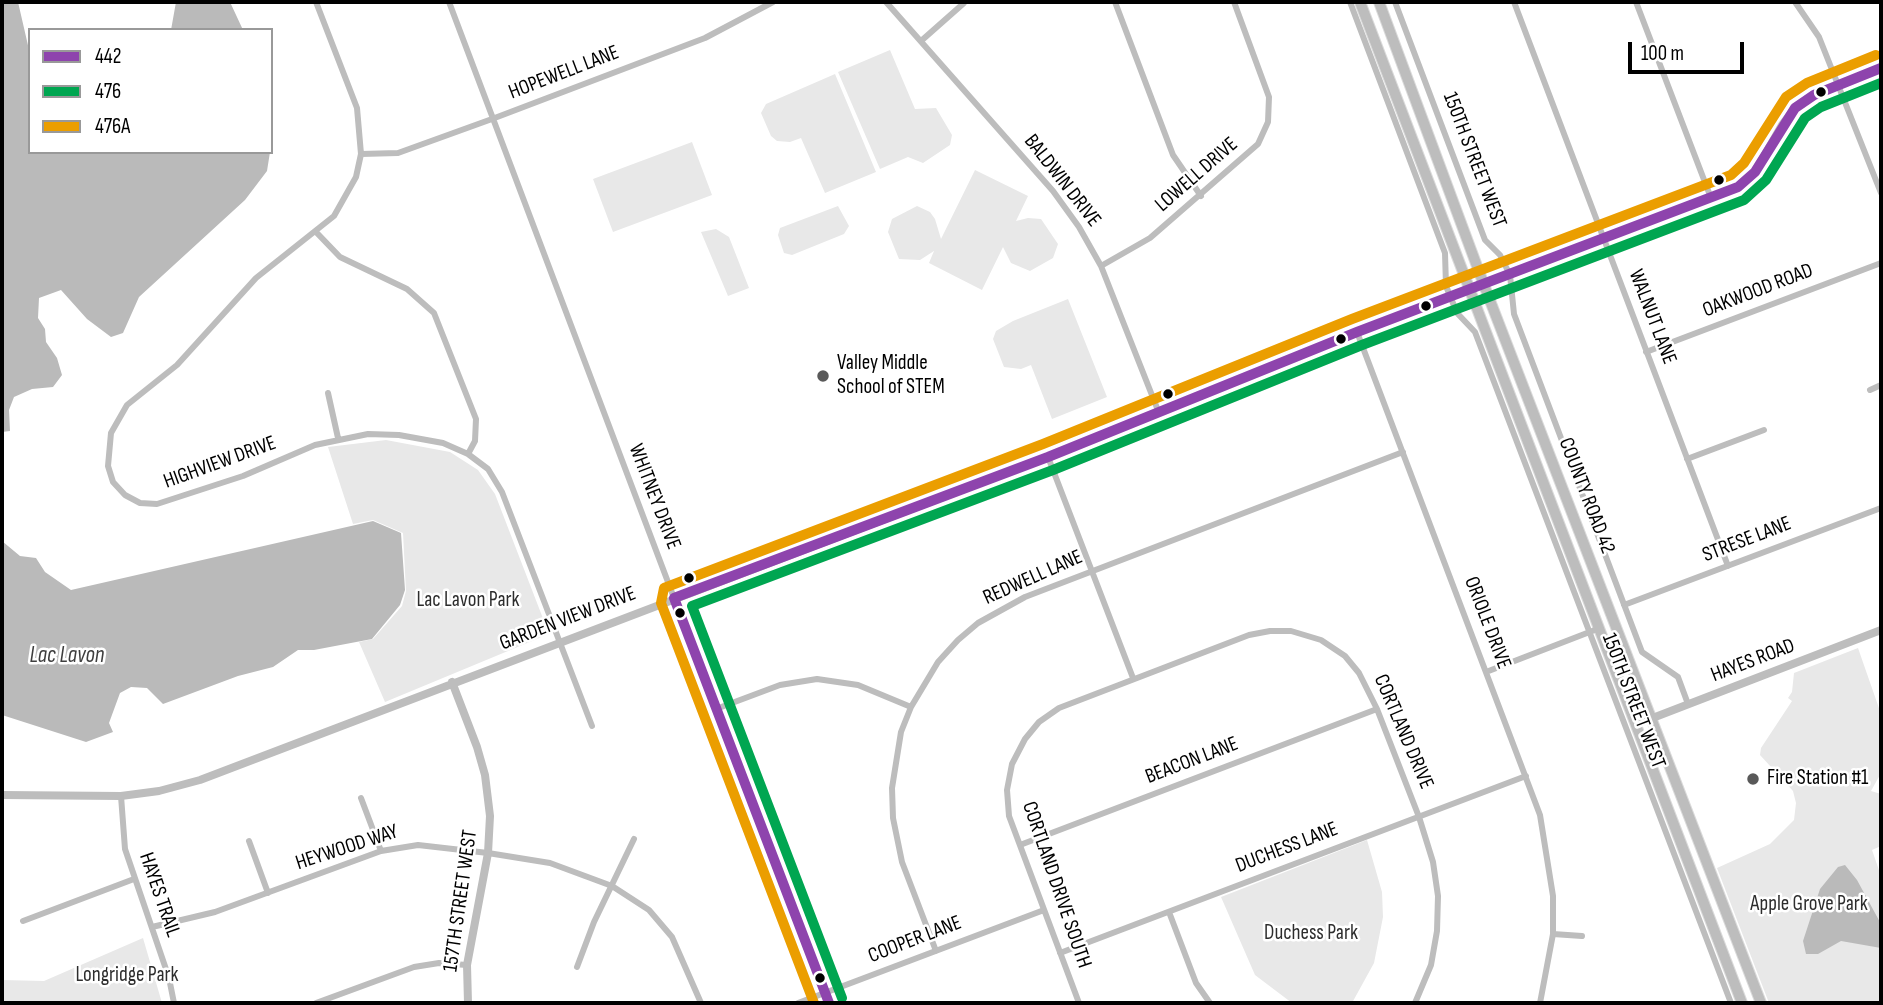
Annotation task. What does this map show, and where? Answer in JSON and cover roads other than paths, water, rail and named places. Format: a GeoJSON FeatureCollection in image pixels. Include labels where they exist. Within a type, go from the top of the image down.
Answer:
{"type":"FeatureCollection","features":[{"type":"Feature","properties":{"kind":"highway","name":"COUNTY ROAD 42"},"geometry":{"type":"LineString","coordinates":[[1360,2],[1742,1003]]}},
{"type":"Feature","properties":{"kind":"highway","name":"COUNTY ROAD 42"},"geometry":{"type":"LineString","coordinates":[[1379,2],[1484,285],[1761,1003]]}},
{"type":"Feature","properties":{"kind":"street","name":"HIGHVIEW DRIVE"},"geometry":{"type":"LineString","coordinates":[[316,2],[357,108],[361,154],[356,177],[346,198],[316,232],[256,278],[177,365],[127,405],[111,433],[108,466],[113,482],[125,495],[140,503],[157,504],[338,438],[368,434],[399,435],[443,443],[468,454],[488,470],[502,492],[592,726]]}},
{"type":"Feature","properties":{"kind":"street","name":"WHITNEY DRIVE"},"geometry":{"type":"LineString","coordinates":[[449,2],[829,1003]]}},
{"type":"Feature","properties":{"kind":"street","name":"HOPEWELL LANE"},"geometry":{"type":"LineString","coordinates":[[361,154],[398,153],[492,119],[705,38],[773,2]]}},
{"type":"Feature","properties":{"kind":"street","name":"BALDWIN DRIVE"},"geometry":{"type":"LineString","coordinates":[[887,2],[1053,191],[1101,266],[1159,414]]}},
{"type":"Feature","properties":{"kind":"street"},"geometry":{"type":"LineString","coordinates":[[1115,2],[1173,155],[1201,196]]}},
{"type":"Feature","properties":{"kind":"street","name":"LOWELL DRIVE"},"geometry":{"type":"LineString","coordinates":[[1101,266],[1150,238],[1258,144],[1268,122],[1269,97],[1234,2]]}},
{"type":"Feature","properties":{"kind":"street"},"geometry":{"type":"LineString","coordinates":[[1350,2],[1445,253],[1446,286],[1451,298]]}},
{"type":"Feature","properties":{"kind":"street","name":"150TH STREET WEST"},"geometry":{"type":"LineString","coordinates":[[1395,2],[1485,240],[1500,255],[1510,275],[1514,314],[1642,652],[1678,677],[1688,704]]}},
{"type":"Feature","properties":{"kind":"street","name":"WALNUT LANE"},"geometry":{"type":"LineString","coordinates":[[1514,2],[1728,566]]}},
{"type":"Feature","properties":{"kind":"street"},"geometry":{"type":"LineString","coordinates":[[1636,2],[1711,198]]}},
{"type":"Feature","properties":{"kind":"street"},"geometry":{"type":"LineString","coordinates":[[1795,2],[1819,37],[1840,84],[1881,193]]}},
{"type":"Feature","properties":{"kind":"street"},"geometry":{"type":"LineString","coordinates":[[921,41],[964,3]]}},
{"type":"Feature","properties":{"kind":"street","name":"GARDEN VIEW DRIVE"},"geometry":{"type":"LineString","coordinates":[[2,795],[121,796],[159,791],[200,780],[559,641],[1048,457],[1357,332],[1738,187],[1755,172],[1795,108],[1814,95],[1881,68]]}},
{"type":"Feature","properties":{"kind":"street"},"geometry":{"type":"LineString","coordinates":[[316,232],[340,257],[407,289],[434,313],[476,419],[475,441],[468,454]]}},
{"type":"Feature","properties":{"kind":"street","name":"OAKWOOD ROAD"},"geometry":{"type":"LineString","coordinates":[[1646,352],[1881,263]]}},
{"type":"Feature","properties":{"kind":"street","name":"150TH STREET WEST"},"geometry":{"type":"LineString","coordinates":[[1451,298],[1457,313],[1475,332],[1731,1003]]}},
{"type":"Feature","properties":{"kind":"street","name":"ORIOLE DRIVE"},"geometry":{"type":"LineString","coordinates":[[1357,332],[1540,815],[1549,855],[1553,934],[1540,1003]]}},
{"type":"Feature","properties":{"kind":"street"},"geometry":{"type":"LineString","coordinates":[[1870,390],[1881,385]]}},
{"type":"Feature","properties":{"kind":"street"},"geometry":{"type":"LineString","coordinates":[[328,393],[338,438]]}},
{"type":"Feature","properties":{"kind":"street"},"geometry":{"type":"LineString","coordinates":[[1687,459],[1764,430]]}},
{"type":"Feature","properties":{"kind":"street","name":"REDWELL LANE"},"geometry":{"type":"LineString","coordinates":[[936,951],[902,862],[893,818],[895,761],[911,707],[938,662],[978,623],[1025,597],[1403,452]]}},
{"type":"Feature","properties":{"kind":"street"},"geometry":{"type":"LineString","coordinates":[[1048,457],[1133,678]]}},
{"type":"Feature","properties":{"kind":"street","name":"STRESE LANE"},"geometry":{"type":"LineString","coordinates":[[1624,605],[1881,508]]}},
{"type":"Feature","properties":{"kind":"street"},"geometry":{"type":"LineString","coordinates":[[1486,672],[1600,628]]}},
{"type":"Feature","properties":{"kind":"street","name":"HAYES ROAD"},"geometry":{"type":"LineString","coordinates":[[1637,724],[1881,630]]}},
{"type":"Feature","properties":{"kind":"street","name":"CORTLAND DRIVE"},"geometry":{"type":"LineString","coordinates":[[1133,678],[1249,635],[1291,631],[1321,640],[1345,656],[1359,673],[1377,709],[1419,817],[1433,862],[1437,908],[1431,965],[1415,1003]]}},
{"type":"Feature","properties":{"kind":"street","name":"CORTLAND DRIVE SOUTH"},"geometry":{"type":"LineString","coordinates":[[1079,1003],[1009,816],[1007,790],[1012,764],[1025,739],[1040,722],[1059,708],[1133,678]]}},
{"type":"Feature","properties":{"kind":"street"},"geometry":{"type":"LineString","coordinates":[[716,709],[780,685],[817,679],[858,685],[911,707]]}},
{"type":"Feature","properties":{"kind":"street","name":"157TH STREET WEST"},"geometry":{"type":"LineString","coordinates":[[452,682],[485,775],[490,816],[488,853],[467,965],[468,1003]]}},
{"type":"Feature","properties":{"kind":"street","name":"BEACON LANE"},"geometry":{"type":"LineString","coordinates":[[1020,845],[1377,709]]}},
{"type":"Feature","properties":{"kind":"street","name":"DUCHESS LANE"},"geometry":{"type":"LineString","coordinates":[[1060,953],[1526,776]]}},
{"type":"Feature","properties":{"kind":"street","name":"HAYES TRAIL"},"geometry":{"type":"LineString","coordinates":[[121,796],[125,849],[174,1003]]}},
{"type":"Feature","properties":{"kind":"street"},"geometry":{"type":"LineString","coordinates":[[361,798],[381,851]]}},
{"type":"Feature","properties":{"kind":"street"},"geometry":{"type":"LineString","coordinates":[[577,967],[634,839]]}},
{"type":"Feature","properties":{"kind":"street"},"geometry":{"type":"LineString","coordinates":[[249,841],[268,893]]}},
{"type":"Feature","properties":{"kind":"street","name":"HEYWOOD WAY"},"geometry":{"type":"LineString","coordinates":[[152,927],[215,912],[381,851],[418,845],[488,853],[550,863],[612,886],[649,910],[673,937],[701,1003]]}},
{"type":"Feature","properties":{"kind":"street"},"geometry":{"type":"LineString","coordinates":[[23,920],[134,879]]}},
{"type":"Feature","properties":{"kind":"street","name":"COOPER LANE"},"geometry":{"type":"LineString","coordinates":[[799,1003],[1044,910]]}},
{"type":"Feature","properties":{"kind":"street"},"geometry":{"type":"LineString","coordinates":[[1168,912],[1196,983],[1210,1003]]}},
{"type":"Feature","properties":{"kind":"street"},"geometry":{"type":"LineString","coordinates":[[1553,934],[1582,936]]}},
{"type":"Feature","properties":{"kind":"street"},"geometry":{"type":"LineString","coordinates":[[316,1003],[414,967],[439,963],[467,965]]}},
{"type":"Feature","properties":{"kind":"water"},"geometry":{"type":"Polygon","coordinates":[[[2,2],[18,2],[28,45],[28,154],[270,154],[267,171],[245,200],[139,297],[123,333],[111,337],[87,319],[61,290],[39,298],[38,318],[45,329],[46,342],[57,358],[62,375],[53,387],[32,389],[14,397],[9,410],[10,431],[2,432],[2,2]]]}},
{"type":"Feature","properties":{"kind":"water"},"geometry":{"type":"Polygon","coordinates":[[[176,2],[230,2],[242,28],[171,28],[176,2]]]}},
{"type":"Feature","properties":{"kind":"water","name":"Lac Lavon"},"geometry":{"type":"Polygon","coordinates":[[[373,521],[401,533],[405,590],[400,605],[372,639],[314,650],[298,650],[273,667],[238,676],[163,704],[147,688],[131,687],[120,693],[109,723],[113,732],[86,742],[2,715],[2,541],[20,556],[36,558],[45,572],[71,590],[373,521]]]}},
{"type":"Feature","properties":{"kind":"water"},"geometry":{"type":"Polygon","coordinates":[[[1845,865],[1857,880],[1881,924],[1881,948],[1841,941],[1818,954],[1806,954],[1803,941],[1820,889],[1838,867],[1845,865]]]}},
{"type":"Feature","properties":{"kind":"place","name":"Valley Middle School of STEM"},"geometry":{"type":"Point","coordinates":[823,376]}},
{"type":"Feature","properties":{"kind":"place","name":"Fire Station #1"},"geometry":{"type":"Point","coordinates":[1753,779]}},
{"type":"Feature","properties":{"kind":"park label","name":"Lac Lavon Park"},"geometry":{"type":"Point","coordinates":[468,601]}},
{"type":"Feature","properties":{"kind":"park label","name":"Apple Grove Park"},"geometry":{"type":"Point","coordinates":[1809,905]}},
{"type":"Feature","properties":{"kind":"park label","name":"Duchess Park"},"geometry":{"type":"Point","coordinates":[1311,934]}},
{"type":"Feature","properties":{"kind":"park label","name":"Longridge Park"},"geometry":{"type":"Point","coordinates":[127,976]}}]}
